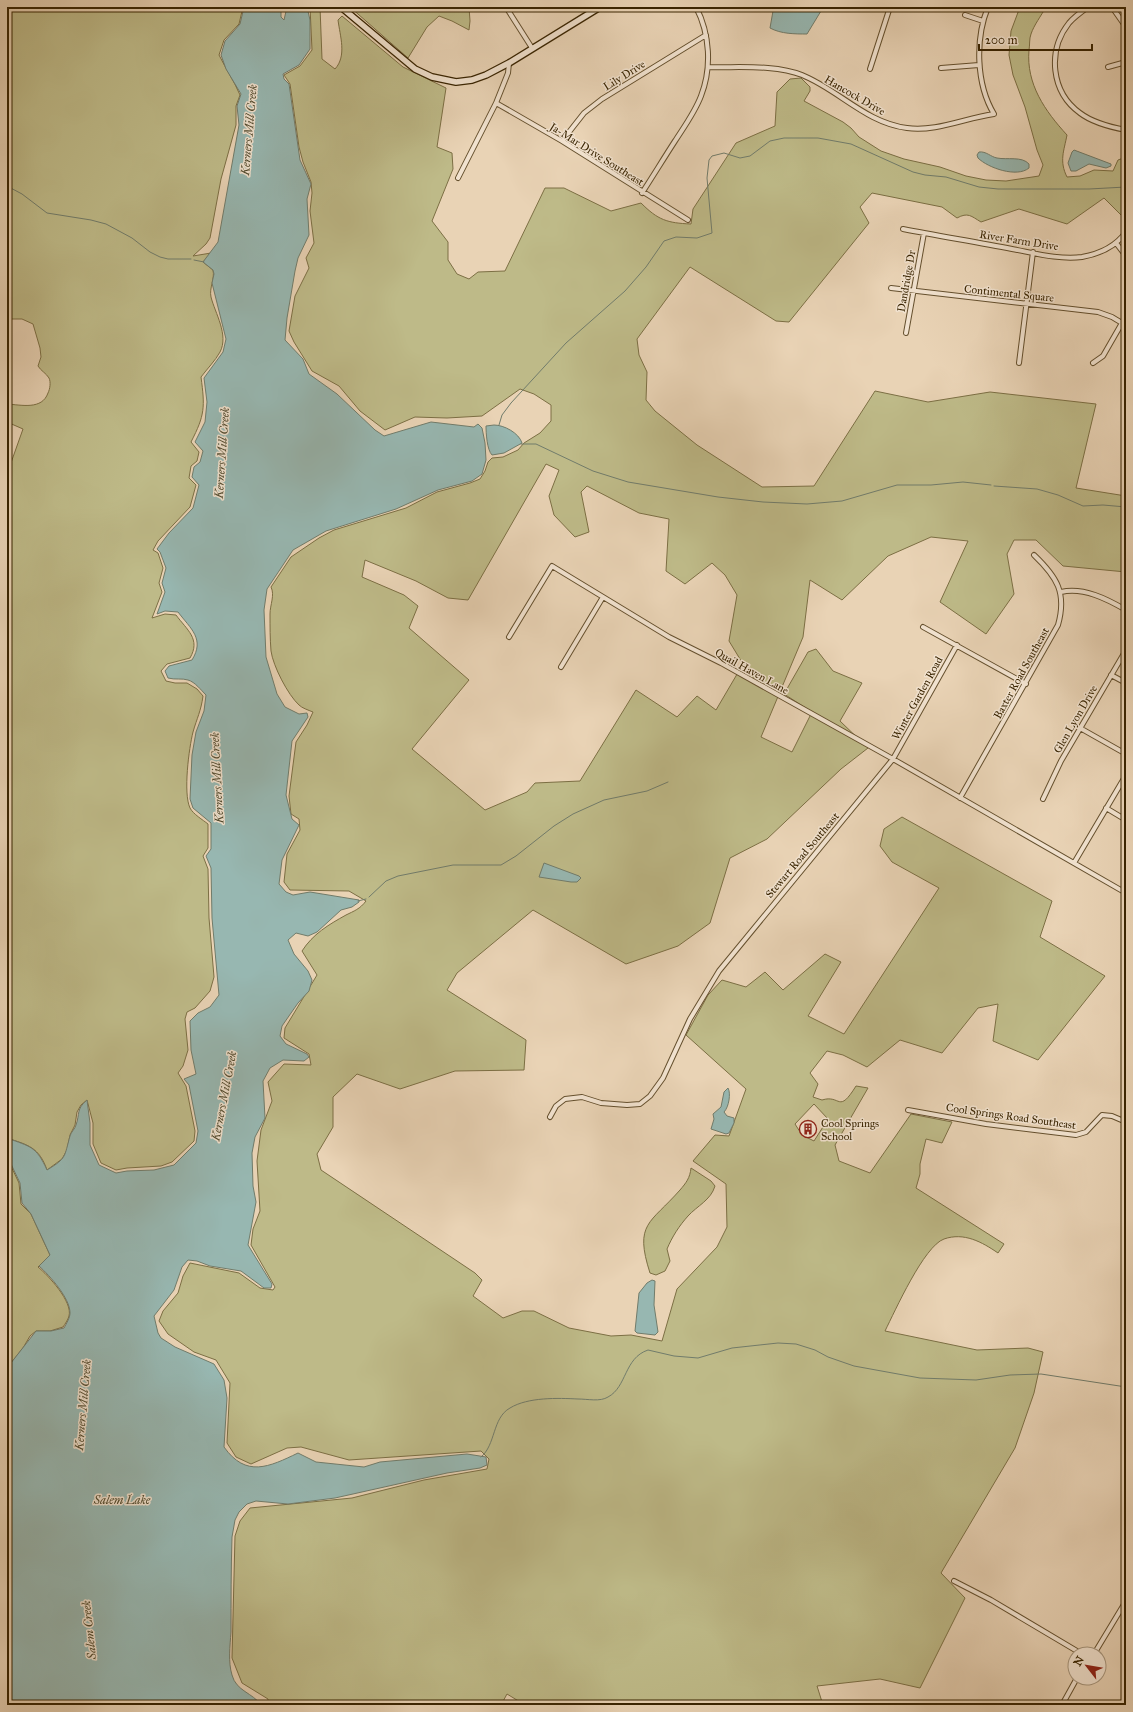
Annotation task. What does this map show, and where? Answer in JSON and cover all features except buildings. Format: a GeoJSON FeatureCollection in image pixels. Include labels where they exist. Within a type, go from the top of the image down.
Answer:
{"type":"FeatureCollection","features":[{"type":"Feature","properties":{"kind":"main road"},"geometry":{"type":"LineString","coordinates":[[340,7],[415,69],[432,77],[449,81],[472,80],[486,75],[509,63],[600,7]]}},
{"type":"Feature","properties":{"kind":"street"},"geometry":{"type":"LineString","coordinates":[[506,7],[532,48]]}},
{"type":"Feature","properties":{"kind":"street"},"geometry":{"type":"LineString","coordinates":[[642,193],[698,104],[705,86],[708,67],[706,34],[696,7]]}},
{"type":"Feature","properties":{"kind":"street"},"geometry":{"type":"LineString","coordinates":[[870,69],[890,7]]}},
{"type":"Feature","properties":{"kind":"street"},"geometry":{"type":"LineString","coordinates":[[941,68],[979,65],[979,40],[983,20],[988,7]]}},
{"type":"Feature","properties":{"kind":"street"},"geometry":{"type":"LineString","coordinates":[[1088,7],[1070,22],[1059,41],[1055,55],[1056,76],[1065,96],[1081,114],[1108,126],[1126,130]]}},
{"type":"Feature","properties":{"kind":"street"},"geometry":{"type":"LineString","coordinates":[[1112,7],[1126,26]]}},
{"type":"Feature","properties":{"kind":"street"},"geometry":{"type":"LineString","coordinates":[[965,15],[983,20]]}},
{"type":"Feature","properties":{"kind":"street","name":"Lily Drive"},"geometry":{"type":"LineString","coordinates":[[562,141],[584,113],[602,99],[706,34]]}},
{"type":"Feature","properties":{"kind":"street"},"geometry":{"type":"LineString","coordinates":[[1108,67],[1126,62]]}},
{"type":"Feature","properties":{"kind":"street"},"geometry":{"type":"LineString","coordinates":[[458,178],[496,103],[508,73],[509,63]]}},
{"type":"Feature","properties":{"kind":"street","name":"Hancock Drive"},"geometry":{"type":"LineString","coordinates":[[708,67],[774,69],[793,72],[809,79],[876,119],[903,128],[926,128],[994,114],[986,94],[979,65]]}},
{"type":"Feature","properties":{"kind":"street","name":"Ja-Mar Drive Southeast"},"geometry":{"type":"LineString","coordinates":[[496,103],[562,141],[642,193],[688,220]]}},
{"type":"Feature","properties":{"kind":"street","name":"River Farm Drive"},"geometry":{"type":"LineString","coordinates":[[903,229],[1070,257],[1080,257],[1100,251],[1116,243],[1126,232]]}},
{"type":"Feature","properties":{"kind":"street","name":"Dandridge Dr"},"geometry":{"type":"LineString","coordinates":[[906,333],[924,233]]}},
{"type":"Feature","properties":{"kind":"street"},"geometry":{"type":"LineString","coordinates":[[1116,243],[1126,256]]}},
{"type":"Feature","properties":{"kind":"street"},"geometry":{"type":"LineString","coordinates":[[1018,363],[1033,252]]}},
{"type":"Feature","properties":{"kind":"street","name":"Contimental Square"},"geometry":{"type":"LineString","coordinates":[[891,288],[913,292],[1098,312],[1112,317],[1122,323]]}},
{"type":"Feature","properties":{"kind":"street"},"geometry":{"type":"LineString","coordinates":[[1093,363],[1104,356],[1126,316]]}},
{"type":"Feature","properties":{"kind":"street","name":"Baxter Road Southeast"},"geometry":{"type":"LineString","coordinates":[[960,798],[1026,684],[1058,625],[1062,613],[1061,592],[1049,569],[1034,555]]}},
{"type":"Feature","properties":{"kind":"street","name":"Quail Haven Lane"},"geometry":{"type":"LineString","coordinates":[[509,637],[552,566],[669,637],[720,663],[893,759]]}},
{"type":"Feature","properties":{"kind":"street"},"geometry":{"type":"LineString","coordinates":[[1061,592],[1092,594],[1114,603],[1126,610]]}},
{"type":"Feature","properties":{"kind":"street"},"geometry":{"type":"LineString","coordinates":[[561,667],[603,597]]}},
{"type":"Feature","properties":{"kind":"street"},"geometry":{"type":"LineString","coordinates":[[923,627],[1026,684]]}},
{"type":"Feature","properties":{"kind":"street","name":"Winter Garden Road"},"geometry":{"type":"LineString","coordinates":[[893,759],[957,646]]}},
{"type":"Feature","properties":{"kind":"street","name":"Glen Lyon Drive"},"geometry":{"type":"LineString","coordinates":[[1043,799],[1058,767],[1126,650]]}},
{"type":"Feature","properties":{"kind":"street"},"geometry":{"type":"LineString","coordinates":[[1111,674],[1126,683]]}},
{"type":"Feature","properties":{"kind":"street"},"geometry":{"type":"LineString","coordinates":[[1080,728],[1126,754]]}},
{"type":"Feature","properties":{"kind":"street"},"geometry":{"type":"LineString","coordinates":[[893,759],[1126,893]]}},
{"type":"Feature","properties":{"kind":"street","name":"Stewart Road Southeast"},"geometry":{"type":"LineString","coordinates":[[550,1117],[556,1106],[565,1099],[582,1097],[601,1102],[627,1105],[640,1104],[650,1096],[663,1078],[690,1019],[719,971],[893,759]]}},
{"type":"Feature","properties":{"kind":"street"},"geometry":{"type":"LineString","coordinates":[[1074,863],[1126,775]]}},
{"type":"Feature","properties":{"kind":"street"},"geometry":{"type":"LineString","coordinates":[[1106,808],[1126,820]]}},
{"type":"Feature","properties":{"kind":"street","name":"Cool Springs Road Southeast"},"geometry":{"type":"LineString","coordinates":[[908,1110],[986,1124],[1076,1135],[1086,1132],[1102,1115],[1112,1116],[1126,1122]]}},
{"type":"Feature","properties":{"kind":"street"},"geometry":{"type":"LineString","coordinates":[[954,1581],[976,1592],[1068,1646]]}},
{"type":"Feature","properties":{"kind":"street"},"geometry":{"type":"LineString","coordinates":[[1099,1646],[1126,1601]]}},
{"type":"Feature","properties":{"kind":"street"},"geometry":{"type":"LineString","coordinates":[[1062,1705],[1073,1686]]}},
{"type":"Feature","properties":{"kind":"shaded area"},"geometry":{"type":"Polygon","coordinates":[[[7,7],[243,7],[239,24],[224,40],[219,55],[240,95],[236,106],[236,125],[221,179],[210,238],[206,244],[193,256],[211,253],[203,262],[213,270],[211,297],[222,331],[222,345],[220,352],[201,377],[203,411],[199,425],[191,442],[199,452],[197,461],[191,466],[189,478],[196,485],[190,507],[158,541],[153,550],[158,553],[163,568],[159,583],[162,592],[152,618],[165,614],[176,615],[191,635],[194,645],[190,658],[167,664],[161,671],[166,681],[187,683],[197,689],[203,696],[190,749],[187,770],[187,792],[191,810],[208,824],[208,848],[203,856],[208,869],[209,918],[214,977],[210,991],[195,1008],[187,1012],[185,1019],[188,1050],[183,1066],[178,1073],[186,1086],[195,1131],[194,1141],[172,1162],[161,1166],[116,1170],[101,1163],[93,1144],[93,1123],[87,1100],[81,1105],[77,1112],[75,1125],[70,1135],[67,1150],[62,1159],[47,1170],[40,1156],[32,1148],[7,1138],[7,474],[23,429],[7,422],[7,404],[31,405],[41,402],[48,393],[50,383],[49,378],[38,366],[41,357],[40,348],[33,324],[22,319],[12,319],[7,313],[7,7]]]}},
{"type":"Feature","properties":{"kind":"shaded area"},"geometry":{"type":"Polygon","coordinates":[[[310,7],[320,7],[322,59],[335,69],[339,64],[342,52],[338,20],[342,16],[403,67],[446,88],[437,147],[452,153],[453,169],[432,221],[448,242],[448,260],[457,274],[469,279],[478,272],[505,271],[545,188],[564,188],[611,211],[641,203],[663,220],[675,223],[691,224],[693,209],[736,143],[775,126],[777,92],[790,79],[801,78],[810,87],[810,91],[804,101],[843,122],[859,137],[881,151],[904,159],[986,180],[1006,181],[1039,176],[1043,165],[1037,150],[1025,107],[1013,75],[1009,55],[1011,31],[1020,7],[1046,7],[1030,36],[1029,62],[1034,86],[1039,96],[1051,116],[1067,135],[1063,166],[1067,177],[1080,176],[1094,170],[1113,171],[1118,160],[1126,157],[1126,220],[1104,198],[1067,224],[1019,209],[981,222],[967,215],[957,218],[942,207],[872,193],[860,207],[869,223],[789,322],[776,321],[690,267],[637,339],[639,355],[647,372],[646,400],[655,411],[697,445],[762,487],[814,486],[875,391],[928,402],[990,392],[1096,404],[1076,488],[1126,496],[1126,572],[1063,566],[1036,540],[1014,540],[1007,554],[1014,594],[986,634],[940,602],[968,541],[931,537],[888,556],[842,600],[810,580],[803,637],[761,737],[792,752],[812,712],[784,694],[808,652],[816,649],[833,671],[862,683],[840,721],[868,748],[841,769],[767,839],[730,858],[710,923],[678,946],[626,964],[533,910],[457,973],[447,990],[526,1040],[524,1070],[455,1071],[400,1089],[357,1074],[333,1097],[333,1127],[317,1154],[321,1170],[475,1273],[482,1280],[473,1296],[503,1318],[522,1311],[534,1311],[569,1328],[611,1336],[631,1335],[662,1341],[677,1289],[717,1247],[727,1227],[726,1184],[693,1161],[715,1135],[729,1136],[746,1089],[686,1035],[708,995],[722,980],[746,987],[765,972],[783,990],[825,954],[841,962],[808,1016],[844,1034],[939,888],[892,862],[880,846],[884,829],[902,817],[1052,901],[1040,937],[1105,976],[1038,1060],[993,1041],[998,1004],[978,1008],[942,1053],[900,1040],[867,1067],[843,1055],[827,1051],[810,1073],[818,1084],[813,1097],[822,1100],[833,1099],[842,1102],[846,1100],[856,1086],[868,1088],[835,1145],[839,1161],[870,1173],[911,1114],[952,1122],[942,1143],[926,1139],[916,1188],[1004,1244],[998,1253],[986,1245],[966,1237],[951,1237],[936,1244],[919,1266],[885,1331],[977,1350],[1028,1348],[1043,1352],[1034,1393],[1015,1448],[941,1573],[965,1598],[920,1688],[880,1679],[817,1686],[823,1705],[525,1705],[507,1694],[501,1705],[268,1705],[268,1699],[242,1683],[232,1658],[235,1536],[240,1521],[250,1508],[352,1498],[424,1480],[487,1469],[489,1459],[481,1451],[349,1460],[301,1447],[287,1448],[251,1464],[236,1457],[227,1443],[230,1383],[216,1360],[194,1352],[168,1334],[159,1321],[163,1311],[178,1293],[183,1276],[190,1263],[239,1273],[260,1288],[273,1290],[275,1287],[251,1245],[253,1229],[260,1211],[257,1161],[261,1130],[272,1101],[268,1082],[284,1064],[311,1065],[309,1054],[284,1038],[285,1028],[317,975],[302,951],[321,930],[357,910],[366,901],[349,891],[290,890],[284,882],[287,854],[300,830],[299,819],[291,814],[289,796],[296,742],[313,712],[299,705],[295,700],[286,687],[272,657],[270,642],[270,614],[273,593],[271,587],[291,557],[319,538],[334,530],[406,508],[437,492],[480,479],[488,462],[492,458],[503,457],[518,450],[524,443],[540,433],[551,421],[551,405],[534,394],[520,389],[482,416],[447,418],[415,417],[385,430],[360,411],[339,386],[312,371],[289,331],[295,296],[309,268],[306,258],[314,243],[310,211],[312,193],[311,182],[299,147],[290,84],[284,75],[300,66],[312,50],[310,7]],[[546,464],[468,600],[448,598],[416,581],[365,560],[362,577],[404,595],[418,606],[409,628],[469,680],[412,749],[485,810],[527,792],[535,783],[580,781],[636,690],[677,717],[697,696],[716,710],[743,664],[729,641],[737,595],[725,575],[712,563],[685,584],[666,571],[669,519],[639,513],[587,486],[581,492],[589,532],[575,537],[554,515],[549,496],[559,470],[546,464]],[[814,1104],[795,1124],[802,1135],[814,1141],[828,1119],[814,1104]]]}},
{"type":"Feature","properties":{"kind":"shaded area"},"geometry":{"type":"Polygon","coordinates":[[[350,7],[469,7],[469,30],[439,16],[427,27],[408,58],[350,7]]]}},
{"type":"Feature","properties":{"kind":"shaded area"},"geometry":{"type":"Polygon","coordinates":[[[7,1160],[19,1183],[21,1204],[31,1214],[50,1255],[38,1267],[48,1276],[64,1296],[69,1310],[69,1317],[63,1327],[50,1331],[36,1331],[30,1336],[23,1348],[7,1368],[7,1160]]]}},
{"type":"Feature","properties":{"kind":"shaded area"},"geometry":{"type":"Polygon","coordinates":[[[691,1168],[711,1181],[715,1186],[710,1195],[688,1216],[673,1236],[667,1249],[670,1261],[665,1271],[656,1275],[650,1273],[645,1256],[644,1244],[648,1226],[653,1218],[684,1185],[689,1178],[691,1168]]]}},
{"type":"Feature","properties":{"kind":"water","name":"Salem Lake"},"geometry":{"type":"Polygon","coordinates":[[[244,7],[280,7],[281,17],[284,20],[287,7],[307,7],[310,20],[310,49],[299,65],[283,74],[284,79],[289,84],[300,160],[311,184],[307,199],[309,235],[298,258],[295,271],[285,340],[303,359],[309,374],[337,394],[375,430],[384,436],[431,422],[474,427],[478,424],[482,428],[486,460],[482,474],[472,481],[438,490],[396,509],[326,531],[293,550],[267,589],[264,610],[266,657],[277,694],[285,707],[299,714],[307,713],[308,717],[292,741],[286,795],[292,819],[299,825],[282,860],[279,884],[286,892],[293,895],[310,892],[359,900],[359,902],[352,907],[341,910],[317,932],[308,936],[296,933],[288,940],[294,954],[308,971],[312,980],[309,991],[298,1003],[282,1026],[280,1036],[286,1044],[307,1054],[309,1057],[304,1061],[283,1060],[270,1068],[263,1081],[265,1118],[255,1137],[252,1153],[253,1186],[256,1202],[248,1245],[272,1284],[271,1288],[264,1288],[241,1271],[210,1266],[197,1261],[188,1260],[182,1267],[174,1290],[154,1316],[158,1333],[161,1338],[175,1347],[214,1364],[224,1380],[227,1398],[224,1447],[232,1457],[241,1463],[258,1467],[277,1462],[298,1453],[316,1462],[364,1467],[380,1462],[467,1454],[486,1457],[487,1465],[480,1468],[447,1473],[335,1498],[288,1504],[256,1501],[247,1504],[239,1512],[235,1520],[232,1537],[230,1665],[232,1675],[237,1685],[261,1705],[7,1705],[7,1368],[36,1331],[51,1331],[64,1328],[69,1319],[70,1313],[67,1301],[63,1294],[54,1281],[39,1266],[50,1255],[31,1214],[22,1203],[20,1183],[7,1159],[7,1138],[32,1148],[39,1156],[47,1170],[58,1163],[64,1156],[75,1128],[81,1106],[87,1100],[90,1123],[90,1145],[99,1165],[116,1173],[154,1170],[174,1165],[196,1143],[198,1131],[189,1085],[184,1079],[196,1074],[191,1050],[190,1021],[198,1013],[210,1007],[219,995],[212,918],[211,868],[206,856],[211,849],[211,823],[193,808],[190,799],[192,755],[196,732],[204,711],[206,695],[193,682],[186,679],[168,678],[165,671],[169,666],[192,660],[196,653],[197,640],[192,629],[178,612],[165,611],[157,614],[165,592],[162,583],[166,568],[160,552],[157,549],[169,533],[193,508],[199,485],[192,477],[194,467],[200,462],[203,451],[195,442],[205,422],[207,402],[204,378],[223,352],[226,339],[212,283],[214,274],[213,270],[203,262],[218,242],[239,125],[237,106],[241,94],[226,69],[221,55],[225,41],[240,24],[244,7]]]}},
{"type":"Feature","properties":{"kind":"water"},"geometry":{"type":"Polygon","coordinates":[[[782,7],[825,7],[807,34],[793,34],[783,33],[770,28],[773,11],[782,7]]]}},
{"type":"Feature","properties":{"kind":"water"},"geometry":{"type":"Polygon","coordinates":[[[1074,150],[1111,164],[1111,166],[1106,168],[1089,164],[1076,171],[1071,171],[1068,163],[1074,150]]]}},
{"type":"Feature","properties":{"kind":"water"},"geometry":{"type":"Polygon","coordinates":[[[979,152],[984,152],[1001,159],[1022,160],[1029,164],[1029,168],[1024,171],[1010,172],[995,168],[978,158],[977,155],[979,152]]]}},
{"type":"Feature","properties":{"kind":"water"},"geometry":{"type":"Polygon","coordinates":[[[486,426],[502,426],[511,430],[518,436],[522,443],[504,453],[492,455],[488,445],[486,426]]]}},
{"type":"Feature","properties":{"kind":"water"},"geometry":{"type":"Polygon","coordinates":[[[544,863],[581,878],[577,882],[571,882],[539,877],[544,863]]]}},
{"type":"Feature","properties":{"kind":"water"},"geometry":{"type":"Polygon","coordinates":[[[728,1088],[729,1100],[724,1112],[727,1116],[734,1118],[734,1123],[729,1133],[726,1134],[711,1129],[714,1119],[713,1114],[721,1107],[724,1092],[728,1088]]]}},
{"type":"Feature","properties":{"kind":"water"},"geometry":{"type":"Polygon","coordinates":[[[652,1280],[655,1281],[654,1305],[658,1332],[655,1335],[637,1333],[635,1331],[639,1293],[647,1283],[652,1280]]]}},
{"type":"Feature","properties":{"kind":"waterway"},"geometry":{"type":"LineString","coordinates":[[499,425],[502,415],[511,403],[566,343],[625,291],[646,267],[664,241],[676,237],[697,238],[712,233],[707,178],[709,160],[712,156],[724,153],[740,158],[750,156],[770,141],[784,138],[818,138],[851,144],[913,172],[946,177],[979,187],[998,189],[1089,189],[1126,187]]}},
{"type":"Feature","properties":{"kind":"waterway"},"geometry":{"type":"LineString","coordinates":[[7,186],[22,194],[47,213],[106,224],[132,238],[150,252],[160,257],[168,259],[191,259]]}},
{"type":"Feature","properties":{"kind":"waterway"},"geometry":{"type":"LineString","coordinates":[[194,260],[204,262]]}},
{"type":"Feature","properties":{"kind":"waterway"},"geometry":{"type":"LineString","coordinates":[[521,444],[536,444],[593,471],[628,482],[718,497],[763,502],[807,504],[842,501],[897,485],[931,485],[963,482],[991,485]]}},
{"type":"Feature","properties":{"kind":"waterway"},"geometry":{"type":"LineString","coordinates":[[994,486],[1037,489],[1058,495],[1083,506],[1103,505],[1126,507]]}},
{"type":"Feature","properties":{"kind":"waterway"},"geometry":{"type":"LineString","coordinates":[[369,897],[386,881],[398,876],[453,865],[501,865],[516,856],[554,826],[573,814],[604,800],[647,791],[668,782]]}},
{"type":"Feature","properties":{"kind":"waterway"},"geometry":{"type":"LineString","coordinates":[[358,901],[366,899]]}},
{"type":"Feature","properties":{"kind":"waterway"},"geometry":{"type":"LineString","coordinates":[[481,1457],[489,1446],[500,1418],[504,1412],[510,1408],[517,1404],[543,1399],[605,1399],[619,1387],[634,1359],[648,1350],[674,1356],[698,1358],[732,1348],[778,1343],[796,1344],[854,1366],[920,1378],[976,1380],[1010,1375],[1041,1374],[1126,1387]]}},
{"type":"Feature","properties":{"kind":"place","name":"Cool Springs School"},"geometry":{"type":"Point","coordinates":[808,1129]}},
{"type":"Feature","properties":{"kind":"water label","name":"Kerners Mill Creek"},"geometry":{"type":"Point","coordinates":[249,130]}},
{"type":"Feature","properties":{"kind":"water label","name":"Kerners Mill Creek"},"geometry":{"type":"Point","coordinates":[222,453]}},
{"type":"Feature","properties":{"kind":"water label","name":"Kerners Mill Creek"},"geometry":{"type":"Point","coordinates":[217,778]}},
{"type":"Feature","properties":{"kind":"water label","name":"Kerners Mill Creek"},"geometry":{"type":"Point","coordinates":[224,1096]}},
{"type":"Feature","properties":{"kind":"water label","name":"Kerners Mill Creek"},"geometry":{"type":"Point","coordinates":[83,1405]}},
{"type":"Feature","properties":{"kind":"water label","name":"Salem Creek"},"geometry":{"type":"Point","coordinates":[89,1630]}}]}
